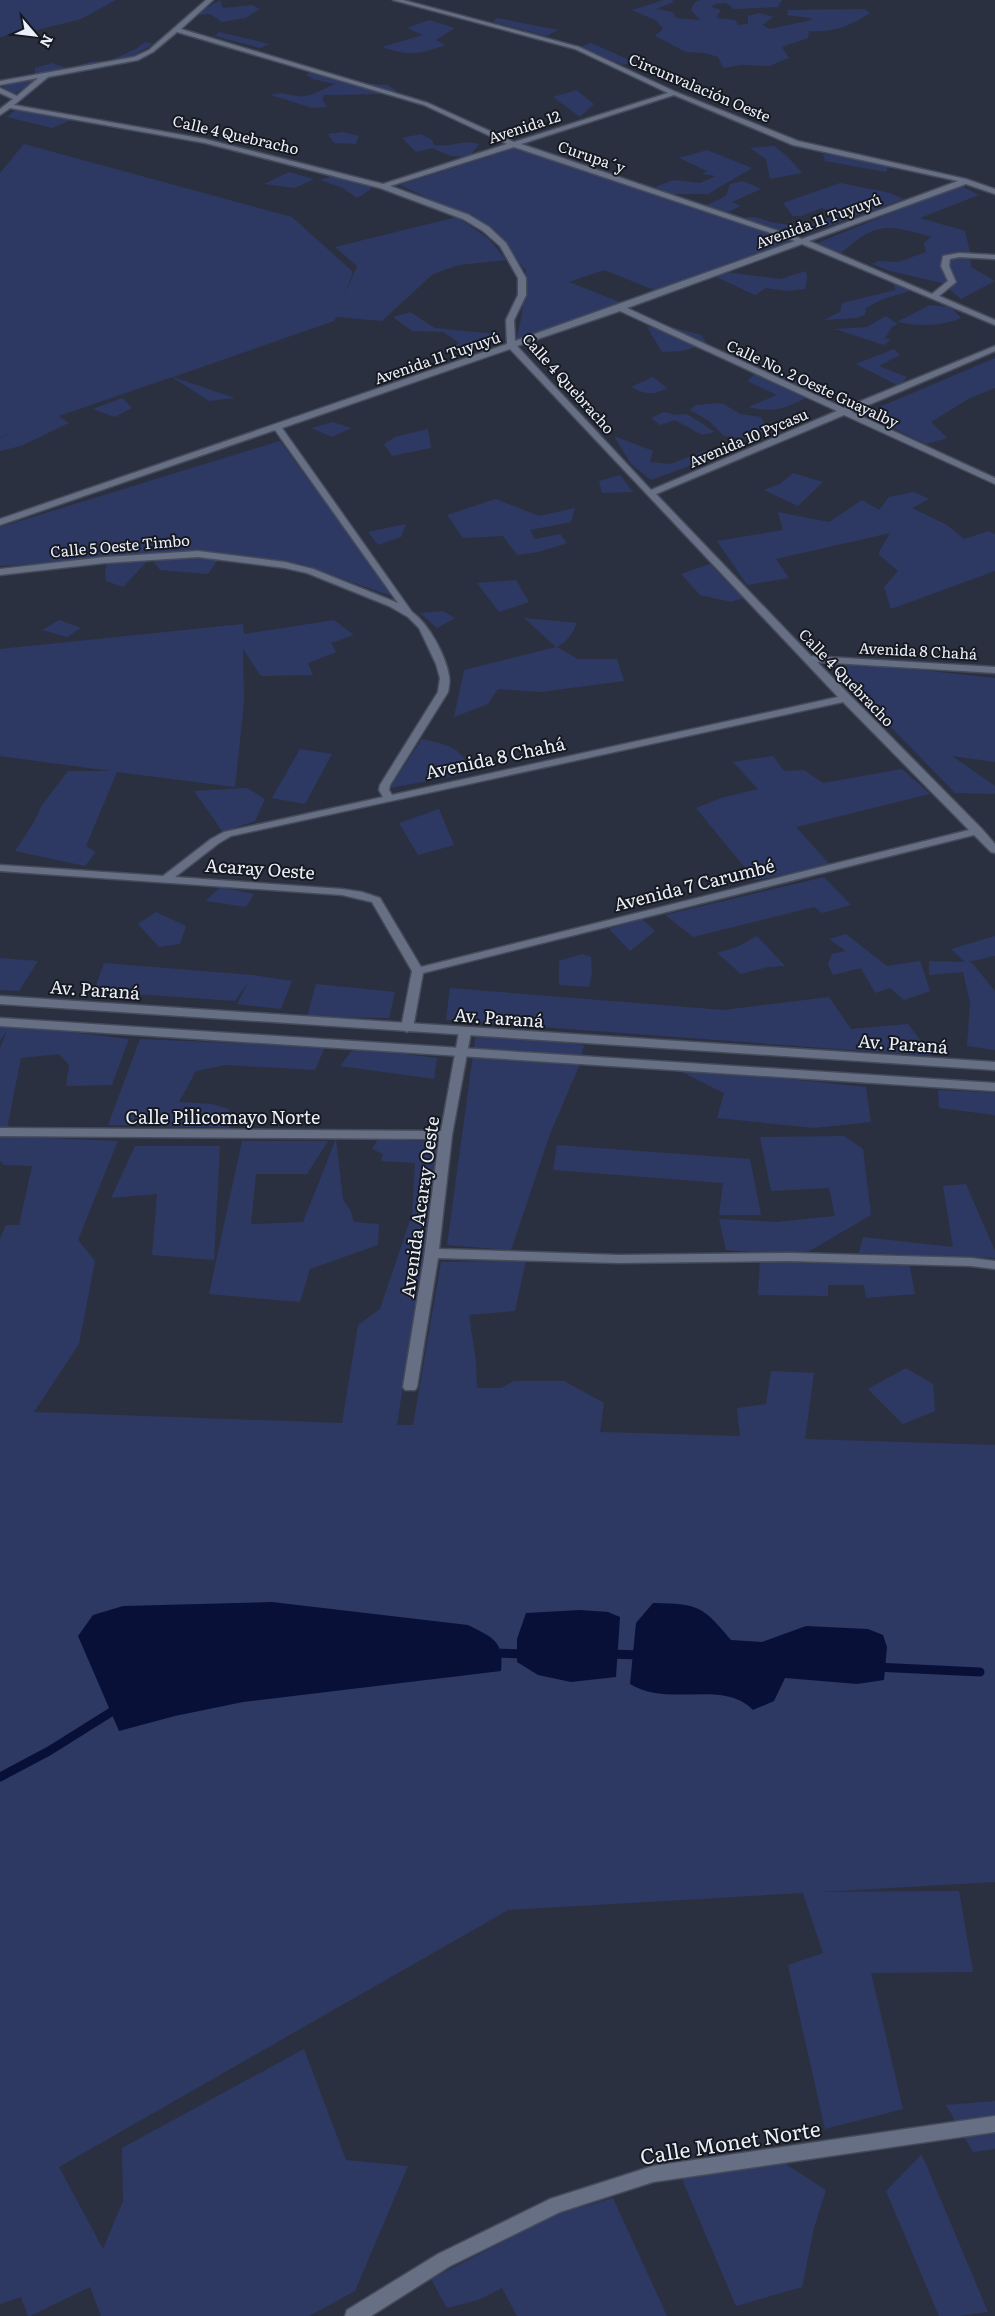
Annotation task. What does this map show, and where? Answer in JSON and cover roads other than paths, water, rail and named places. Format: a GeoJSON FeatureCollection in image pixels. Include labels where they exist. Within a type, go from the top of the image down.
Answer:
{"type":"FeatureCollection","features":[{"type":"Feature","properties":{"kind":"street"},"geometry":{"type":"LineString","coordinates":[[0,83],[136,59],[151,51],[210,0]]}},
{"type":"Feature","properties":{"kind":"street","name":"Circunvalación Oeste"},"geometry":{"type":"LineString","coordinates":[[396,0],[577,48],[674,92],[796,143],[966,181],[995,192]]}},
{"type":"Feature","properties":{"kind":"street","name":"Curupa´y"},"geometry":{"type":"LineString","coordinates":[[175,29],[407,97],[513,144],[802,241],[995,323]]}},
{"type":"Feature","properties":{"kind":"street"},"geometry":{"type":"LineString","coordinates":[[0,113],[46,75]]}},
{"type":"Feature","properties":{"kind":"street"},"geometry":{"type":"LineString","coordinates":[[0,90],[18,99]]}},
{"type":"Feature","properties":{"kind":"street","name":"Avenida 12"},"geometry":{"type":"LineString","coordinates":[[383,186],[674,92]]}},
{"type":"Feature","properties":{"kind":"street","name":"Calle 4 Quebracho"},"geometry":{"type":"LineString","coordinates":[[9,106],[205,141],[383,186],[466,217],[486,229],[503,246],[522,278],[522,295],[510,320],[511,346],[845,698],[994,847]]}},
{"type":"Feature","properties":{"kind":"street","name":"Avenida 11 Tuyuyú"},"geometry":{"type":"LineString","coordinates":[[0,522],[620,308],[966,181]]}},
{"type":"Feature","properties":{"kind":"street"},"geometry":{"type":"LineString","coordinates":[[933,297],[952,282],[944,260],[946,258],[959,255],[995,257]]}},
{"type":"Feature","properties":{"kind":"street","name":"Calle No. 2 Oeste Guayalby"},"geometry":{"type":"LineString","coordinates":[[620,308],[995,481]]}},
{"type":"Feature","properties":{"kind":"street","name":"Avenida 10 Pycasu"},"geometry":{"type":"LineString","coordinates":[[650,493],[995,348]]}},
{"type":"Feature","properties":{"kind":"street"},"geometry":{"type":"LineString","coordinates":[[277,427],[411,616]]}},
{"type":"Feature","properties":{"kind":"street","name":"Calle 5 Oeste Timbo"},"geometry":{"type":"LineString","coordinates":[[0,572],[172,554],[214,555],[310,571],[392,604],[411,616],[423,627],[442,664],[445,678],[442,692],[385,785],[384,790],[389,798]]}},
{"type":"Feature","properties":{"kind":"street","name":"Avenida 8 Chahá"},"geometry":{"type":"LineString","coordinates":[[809,659],[995,670]]}},
{"type":"Feature","properties":{"kind":"street","name":"Avenida 8 Chahá"},"geometry":{"type":"LineString","coordinates":[[166,879],[215,841],[228,834],[845,698]]}},
{"type":"Feature","properties":{"kind":"street","name":"Avenida 7 Carumbé"},"geometry":{"type":"LineString","coordinates":[[418,971],[978,831]]}},
{"type":"Feature","properties":{"kind":"street","name":"Acaray Oeste"},"geometry":{"type":"LineString","coordinates":[[0,868],[342,892],[370,897],[376,900],[418,971]]}},
{"type":"Feature","properties":{"kind":"street"},"geometry":{"type":"LineString","coordinates":[[406,1028],[418,971]]}},
{"type":"Feature","properties":{"kind":"street","name":"Av. Paraná"},"geometry":{"type":"LineString","coordinates":[[0,1000],[995,1066]]}},
{"type":"Feature","properties":{"kind":"street"},"geometry":{"type":"LineString","coordinates":[[0,1022],[995,1088]]}},
{"type":"Feature","properties":{"kind":"street","name":"Avenida Acaray Oeste"},"geometry":{"type":"LineString","coordinates":[[410,1387],[432,1253],[446,1135],[466,1032]]}},
{"type":"Feature","properties":{"kind":"street","name":"Calle Pilicomayo Norte"},"geometry":{"type":"LineString","coordinates":[[0,1132],[446,1135]]}},
{"type":"Feature","properties":{"kind":"street"},"geometry":{"type":"LineString","coordinates":[[432,1253],[619,1259],[791,1257],[971,1262],[995,1265]]}},
{"type":"Feature","properties":{"kind":"street","name":"Calle Monet Norte"},"geometry":{"type":"LineString","coordinates":[[354,2316],[444,2260],[556,2205],[653,2174],[995,2124]]}},
{"type":"Feature","properties":{"kind":"waterway"},"geometry":{"type":"LineString","coordinates":[[493,1653],[525,1654]]}},
{"type":"Feature","properties":{"kind":"waterway"},"geometry":{"type":"LineString","coordinates":[[608,1654],[642,1655]]}},
{"type":"Feature","properties":{"kind":"waterway"},"geometry":{"type":"LineString","coordinates":[[875,1667],[980,1672]]}},
{"type":"Feature","properties":{"kind":"waterway"},"geometry":{"type":"LineString","coordinates":[[0,1777],[49,1751],[116,1709]]}}]}
